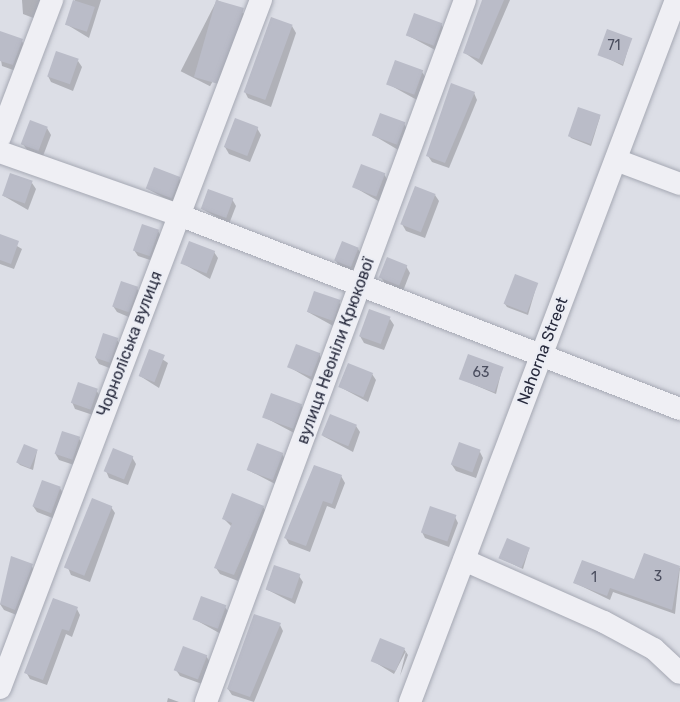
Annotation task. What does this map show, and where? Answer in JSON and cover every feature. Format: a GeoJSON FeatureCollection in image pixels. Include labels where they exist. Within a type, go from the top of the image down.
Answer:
{"type":"FeatureCollection","features":[{"type":"Feature","properties":{"kind":"street"},"geometry":{"type":"LineString","coordinates":[[0,137],[52,0]]}},
{"type":"Feature","properties":{"kind":"street","name":"Чорноліська вулиця"},"geometry":{"type":"LineString","coordinates":[[0,688],[261,0]]}},
{"type":"Feature","properties":{"kind":"street","name":"вулиця Неоніли Крюкової"},"geometry":{"type":"LineString","coordinates":[[206,702],[465,0]]}},
{"type":"Feature","properties":{"kind":"street","name":"Nahorna Street"},"geometry":{"type":"LineString","coordinates":[[410,702],[676,0]]}},
{"type":"Feature","properties":{"kind":"street"},"geometry":{"type":"LineString","coordinates":[[0,152],[179,215],[680,409]]}},
{"type":"Feature","properties":{"kind":"street"},"geometry":{"type":"LineString","coordinates":[[616,160],[680,184]]}},
{"type":"Feature","properties":{"kind":"street"},"geometry":{"type":"LineString","coordinates":[[464,560],[604,622],[654,649],[680,672]]}},
{"type":"Feature","properties":{"kind":"building"},"geometry":{"type":"Polygon","coordinates":[[[73,0],[95,7],[87,32],[65,25],[73,0]]]}},
{"type":"Feature","properties":{"kind":"building"},"geometry":{"type":"Polygon","coordinates":[[[216,0],[244,8],[222,85],[194,77],[216,0]]]}},
{"type":"Feature","properties":{"kind":"building"},"geometry":{"type":"Polygon","coordinates":[[[482,0],[504,0],[479,59],[463,53],[482,0]]]}},
{"type":"Feature","properties":{"kind":"building"},"geometry":{"type":"Polygon","coordinates":[[[414,13],[442,23],[434,46],[406,36],[414,13]]]}},
{"type":"Feature","properties":{"kind":"building"},"geometry":{"type":"Polygon","coordinates":[[[271,17],[293,25],[265,100],[244,92],[271,17]]]}},
{"type":"Feature","properties":{"kind":"building"},"geometry":{"type":"Polygon","coordinates":[[[607,29],[632,38],[623,65],[597,55],[607,29]]]}},
{"type":"Feature","properties":{"kind":"building"},"geometry":{"type":"Polygon","coordinates":[[[0,31],[23,39],[13,65],[0,61],[0,31]]]}},
{"type":"Feature","properties":{"kind":"building"},"geometry":{"type":"Polygon","coordinates":[[[56,51],[79,59],[70,84],[47,77],[56,51]]]}},
{"type":"Feature","properties":{"kind":"building"},"geometry":{"type":"Polygon","coordinates":[[[395,60],[423,70],[414,95],[386,84],[395,60]]]}},
{"type":"Feature","properties":{"kind":"building"},"geometry":{"type":"Polygon","coordinates":[[[451,83],[475,92],[445,163],[426,156],[451,83]]]}},
{"type":"Feature","properties":{"kind":"building"},"geometry":{"type":"Polygon","coordinates":[[[578,107],[601,115],[591,144],[568,136],[578,107]]]}},
{"type":"Feature","properties":{"kind":"building"},"geometry":{"type":"Polygon","coordinates":[[[380,113],[405,122],[397,145],[372,136],[380,113]]]}},
{"type":"Feature","properties":{"kind":"building"},"geometry":{"type":"Polygon","coordinates":[[[235,118],[258,127],[247,156],[224,147],[235,118]]]}},
{"type":"Feature","properties":{"kind":"building"},"geometry":{"type":"Polygon","coordinates":[[[30,120],[48,127],[38,151],[21,144],[30,120]]]}},
{"type":"Feature","properties":{"kind":"building"},"geometry":{"type":"Polygon","coordinates":[[[361,164],[385,173],[376,197],[352,187],[361,164]]]}},
{"type":"Feature","properties":{"kind":"building"},"geometry":{"type":"Polygon","coordinates":[[[154,167],[180,177],[172,199],[146,188],[154,167]]]}},
{"type":"Feature","properties":{"kind":"building"},"geometry":{"type":"Polygon","coordinates":[[[10,173],[33,181],[25,204],[2,196],[10,173]]]}},
{"type":"Feature","properties":{"kind":"building"},"geometry":{"type":"Polygon","coordinates":[[[415,186],[436,194],[421,232],[400,224],[415,186]]]}},
{"type":"Feature","properties":{"kind":"building"},"geometry":{"type":"Polygon","coordinates":[[[208,189],[233,198],[226,218],[201,209],[208,189]]]}},
{"type":"Feature","properties":{"kind":"building"},"geometry":{"type":"Polygon","coordinates":[[[142,224],[159,230],[150,256],[133,250],[142,224]]]}},
{"type":"Feature","properties":{"kind":"building"},"geometry":{"type":"Polygon","coordinates":[[[0,234],[19,241],[11,264],[0,260],[0,234]]]}},
{"type":"Feature","properties":{"kind":"building"},"geometry":{"type":"Polygon","coordinates":[[[189,241],[215,251],[207,273],[180,263],[189,241]]]}},
{"type":"Feature","properties":{"kind":"building"},"geometry":{"type":"Polygon","coordinates":[[[342,241],[359,248],[351,267],[334,260],[342,241]]]}},
{"type":"Feature","properties":{"kind":"building"},"geometry":{"type":"Polygon","coordinates":[[[387,257],[407,265],[399,286],[379,277],[387,257]]]}},
{"type":"Feature","properties":{"kind":"building"},"geometry":{"type":"Polygon","coordinates":[[[515,274],[538,283],[527,313],[504,304],[515,274]]]}},
{"type":"Feature","properties":{"kind":"building"},"geometry":{"type":"Polygon","coordinates":[[[121,281],[138,287],[129,312],[112,307],[121,281]]]}},
{"type":"Feature","properties":{"kind":"building"},"geometry":{"type":"Polygon","coordinates":[[[314,291],[340,300],[333,321],[307,312],[314,291]]]}},
{"type":"Feature","properties":{"kind":"building"},"geometry":{"type":"Polygon","coordinates":[[[369,309],[391,317],[381,344],[359,336],[369,309]]]}},
{"type":"Feature","properties":{"kind":"building"},"geometry":{"type":"Polygon","coordinates":[[[103,333],[118,338],[110,363],[95,358],[103,333]]]}},
{"type":"Feature","properties":{"kind":"building"},"geometry":{"type":"Polygon","coordinates":[[[296,344],[320,353],[311,377],[287,367],[296,344]]]}},
{"type":"Feature","properties":{"kind":"building"},"geometry":{"type":"Polygon","coordinates":[[[149,349],[165,355],[154,382],[139,376],[149,349]]]}},
{"type":"Feature","properties":{"kind":"building"},"geometry":{"type":"Polygon","coordinates":[[[468,354],[504,367],[494,392],[459,379],[468,354]]]}},
{"type":"Feature","properties":{"kind":"building"},"geometry":{"type":"Polygon","coordinates":[[[348,363],[373,373],[363,397],[338,387],[348,363]]]}},
{"type":"Feature","properties":{"kind":"building"},"geometry":{"type":"Polygon","coordinates":[[[78,382],[98,389],[91,410],[71,403],[78,382]]]}},
{"type":"Feature","properties":{"kind":"building"},"geometry":{"type":"Polygon","coordinates":[[[271,393],[302,404],[293,429],[262,417],[271,393]]]}},
{"type":"Feature","properties":{"kind":"building"},"geometry":{"type":"Polygon","coordinates":[[[330,414],[357,425],[348,446],[321,435],[330,414]]]}},
{"type":"Feature","properties":{"kind":"building"},"geometry":{"type":"Polygon","coordinates":[[[62,431],[80,437],[73,460],[55,454],[62,431]]]}},
{"type":"Feature","properties":{"kind":"building"},"geometry":{"type":"Polygon","coordinates":[[[459,442],[481,450],[472,472],[451,465],[459,442]]]}},
{"type":"Feature","properties":{"kind":"building"},"geometry":{"type":"Polygon","coordinates":[[[257,443],[283,453],[273,480],[247,470],[257,443]]]}},
{"type":"Feature","properties":{"kind":"building"},"geometry":{"type":"Polygon","coordinates":[[[24,444],[38,450],[30,468],[16,462],[24,444]]]}},
{"type":"Feature","properties":{"kind":"building"},"geometry":{"type":"Polygon","coordinates":[[[113,448],[133,456],[124,479],[104,471],[113,448]]]}},
{"type":"Feature","properties":{"kind":"building"},"geometry":{"type":"Polygon","coordinates":[[[314,465],[342,475],[332,504],[323,501],[306,546],[284,538],[314,465]]]}},
{"type":"Feature","properties":{"kind":"building"},"geometry":{"type":"Polygon","coordinates":[[[42,480],[61,487],[51,513],[32,506],[42,480]]]}},
{"type":"Feature","properties":{"kind":"building"},"geometry":{"type":"Polygon","coordinates":[[[232,493],[264,506],[234,575],[214,568],[232,523],[222,519],[232,493]]]}},
{"type":"Feature","properties":{"kind":"building"},"geometry":{"type":"Polygon","coordinates":[[[92,498],[112,506],[84,576],[64,568],[92,498]]]}},
{"type":"Feature","properties":{"kind":"building"},"geometry":{"type":"Polygon","coordinates":[[[430,506],[456,515],[447,542],[421,532],[430,506]]]}},
{"type":"Feature","properties":{"kind":"building"},"geometry":{"type":"Polygon","coordinates":[[[507,538],[530,548],[521,568],[498,558],[507,538]]]}},
{"type":"Feature","properties":{"kind":"building"},"geometry":{"type":"Polygon","coordinates":[[[644,553],[680,566],[672,610],[610,588],[607,596],[573,583],[582,560],[634,579],[644,553]]]}},
{"type":"Feature","properties":{"kind":"building"},"geometry":{"type":"Polygon","coordinates":[[[11,556],[33,564],[15,610],[0,604],[11,556]]]}},
{"type":"Feature","properties":{"kind":"building"},"geometry":{"type":"Polygon","coordinates":[[[274,565],[300,574],[292,599],[266,590],[274,565]]]}},
{"type":"Feature","properties":{"kind":"building"},"geometry":{"type":"Polygon","coordinates":[[[201,596],[226,605],[218,629],[192,619],[201,596]]]}},
{"type":"Feature","properties":{"kind":"building"},"geometry":{"type":"Polygon","coordinates":[[[53,598],[78,607],[69,631],[62,629],[43,680],[24,673],[53,598]]]}},
{"type":"Feature","properties":{"kind":"building"},"geometry":{"type":"Polygon","coordinates":[[[254,614],[281,623],[250,697],[227,689],[254,614]]]}},
{"type":"Feature","properties":{"kind":"building"},"geometry":{"type":"Polygon","coordinates":[[[380,638],[405,648],[396,671],[371,661],[380,638]]]}},
{"type":"Feature","properties":{"kind":"building"},"geometry":{"type":"Polygon","coordinates":[[[183,646],[207,655],[198,680],[174,670],[183,646]]]}}]}
